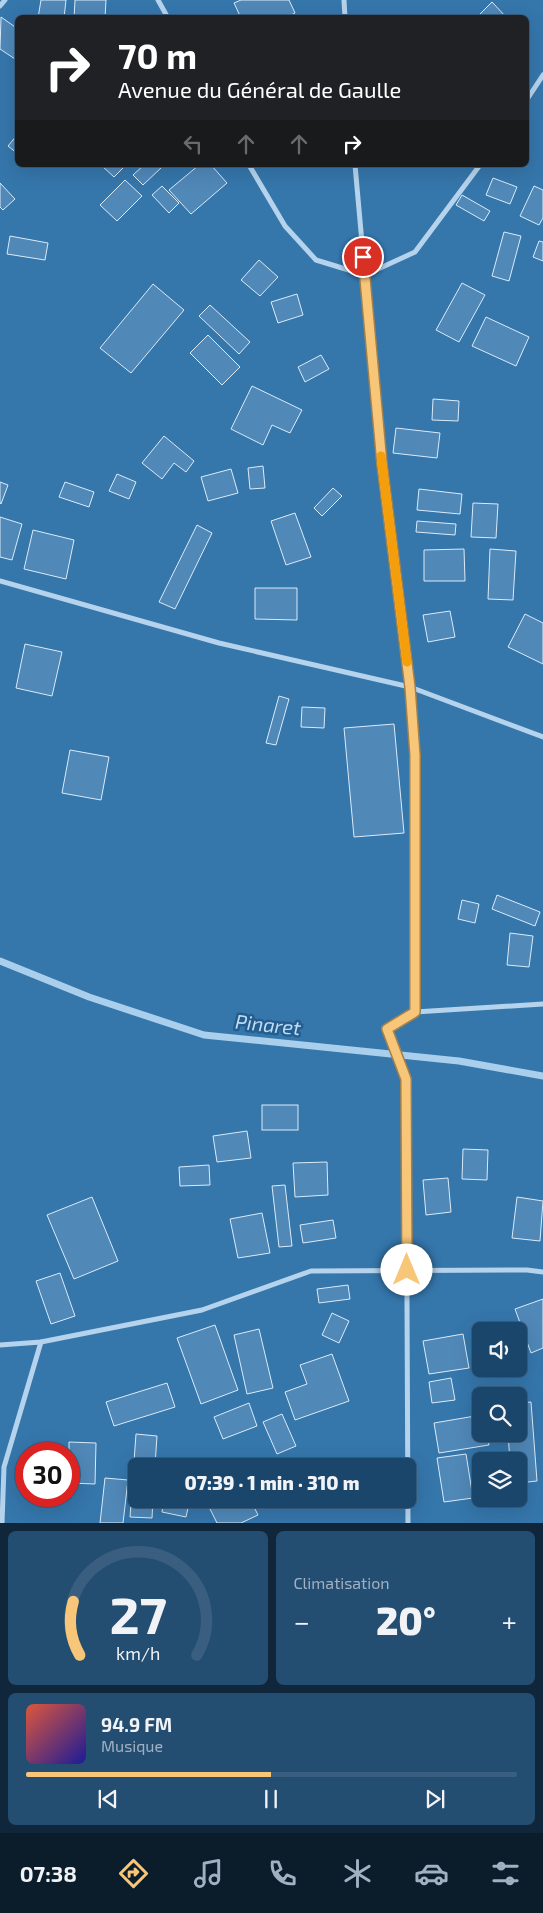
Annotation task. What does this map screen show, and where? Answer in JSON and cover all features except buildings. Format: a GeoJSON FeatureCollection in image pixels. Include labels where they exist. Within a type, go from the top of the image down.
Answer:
{"type":"FeatureCollection","features":[{"type":"Feature","properties":{"kind":"street"},"geometry":{"type":"LineString","coordinates":[[0,6],[5,0]]}},
{"type":"Feature","properties":{"kind":"street"},"geometry":{"type":"LineString","coordinates":[[158,0],[166,15]]}},
{"type":"Feature","properties":{"kind":"street"},"geometry":{"type":"LineString","coordinates":[[344,0],[345,15]]}},
{"type":"Feature","properties":{"kind":"street"},"geometry":{"type":"LineString","coordinates":[[529,96],[543,75]]}},
{"type":"Feature","properties":{"kind":"street"},"geometry":{"type":"LineString","coordinates":[[250,167],[285,226],[316,260],[365,275],[415,252],[479,167]]}},
{"type":"Feature","properties":{"kind":"street"},"geometry":{"type":"LineString","coordinates":[[354,167],[382,464],[410,687],[416,772],[415,1012]]}},
{"type":"Feature","properties":{"kind":"street"},"geometry":{"type":"LineString","coordinates":[[0,581],[218,643],[410,687],[543,737]]}},
{"type":"Feature","properties":{"kind":"street"},"geometry":{"type":"LineString","coordinates":[[408,1523],[406,1079],[387,1029],[415,1012],[543,1004]]}},
{"type":"Feature","properties":{"kind":"street"},"geometry":{"type":"LineString","coordinates":[[0,1345],[42,1342],[202,1310],[311,1271],[527,1270],[543,1272]]}},
{"type":"Feature","properties":{"kind":"street"},"geometry":{"type":"LineString","coordinates":[[2,1523],[4,1467],[42,1342]]}},
{"type":"Feature","properties":{"kind":"shaded area"},"geometry":{"type":"Polygon","coordinates":[[[0,0],[543,0],[543,1523],[0,1523],[0,0]]]}},
{"type":"Feature","properties":{"kind":"waterway","name":"Pinaret"},"geometry":{"type":"LineString","coordinates":[[0,961],[89,997],[204,1035],[459,1061],[543,1076]]}},
{"type":"Feature","properties":{"kind":"slow traffic"},"geometry":{"type":"LineString","coordinates":[[381,456],[407,662]]}},
{"type":"Feature","properties":{"kind":"route"},"geometry":{"type":"LineString","coordinates":[[363,257],[382,464],[410,687],[416,772],[417,894],[415,1012],[387,1029],[406,1079],[407,1270]]}}]}
